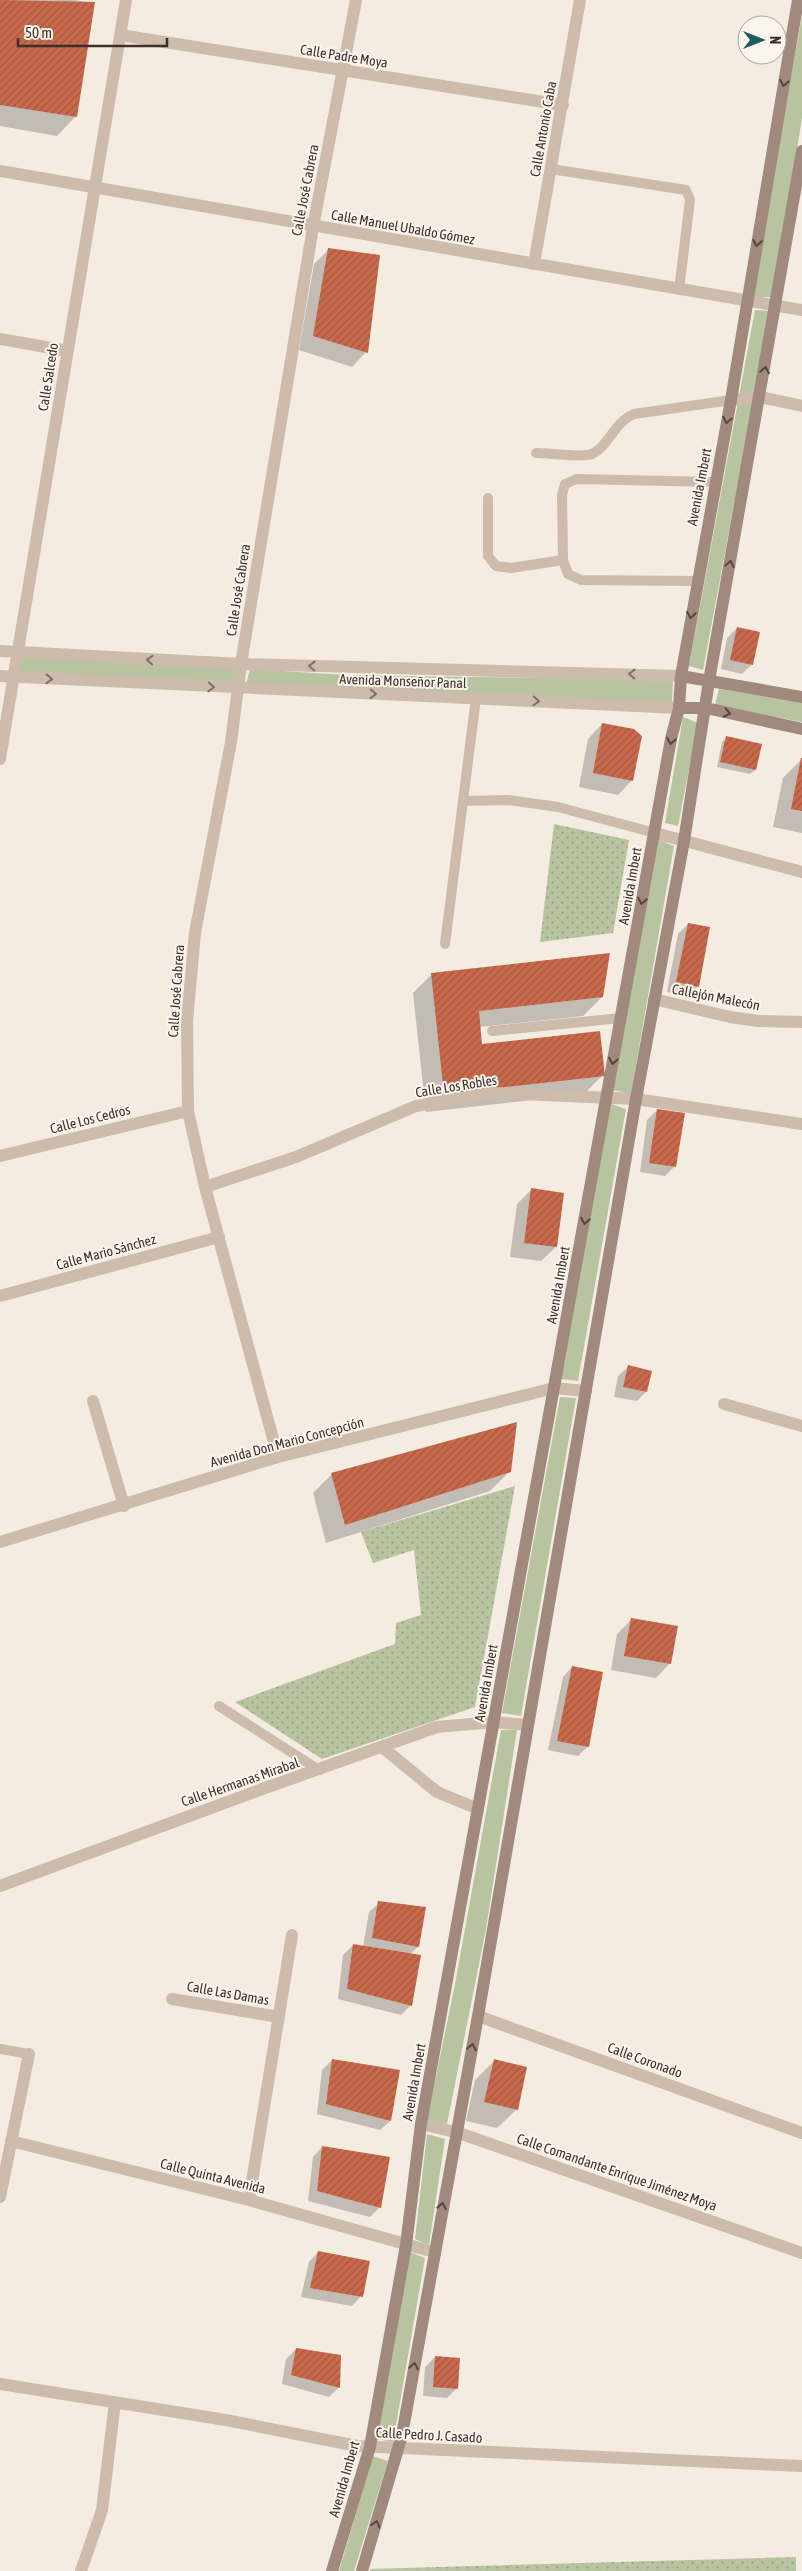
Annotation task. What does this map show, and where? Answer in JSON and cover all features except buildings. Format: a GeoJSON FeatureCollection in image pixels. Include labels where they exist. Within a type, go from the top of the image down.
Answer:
{"type":"FeatureCollection","features":[{"type":"Feature","properties":{"kind":"main road","name":"Avenida Imbert"},"geometry":{"type":"LineString","coordinates":[[332,2571],[370,2447],[406,2245],[421,2124],[679,708],[681,676],[731,400],[798,0]]}},
{"type":"Feature","properties":{"kind":"main road"},"geometry":{"type":"LineString","coordinates":[[362,2571],[399,2449],[455,2132],[478,2016],[526,1725],[636,1099],[684,841],[709,681],[802,150]]}},
{"type":"Feature","properties":{"kind":"main road","name":"Avenida Monseñor Panal"},"geometry":{"type":"LineString","coordinates":[[681,676],[802,697]]}},
{"type":"Feature","properties":{"kind":"main road","name":"Avenida Monseñor Panal"},"geometry":{"type":"LineString","coordinates":[[679,708],[706,708],[802,728]]}},
{"type":"Feature","properties":{"kind":"street","name":"Calle Salcedo"},"geometry":{"type":"LineString","coordinates":[[0,759],[126,0]]}},
{"type":"Feature","properties":{"kind":"street","name":"Calle José Cabrera"},"geometry":{"type":"LineString","coordinates":[[278,1457],[205,1187],[188,1111],[187,1020],[195,934],[231,742],[241,664],[313,227],[344,72],[356,0]]}},
{"type":"Feature","properties":{"kind":"street","name":"Calle Antonio Caba"},"geometry":{"type":"LineString","coordinates":[[534,264],[580,0]]}},
{"type":"Feature","properties":{"kind":"street","name":"Calle Padre Moya"},"geometry":{"type":"LineString","coordinates":[[120,35],[344,72],[563,105]]}},
{"type":"Feature","properties":{"kind":"street","name":"Calle Manuel Ubaldo Gómez"},"geometry":{"type":"LineString","coordinates":[[0,171],[313,227],[802,310]]}},
{"type":"Feature","properties":{"kind":"street"},"geometry":{"type":"LineString","coordinates":[[0,340],[68,352]]}},
{"type":"Feature","properties":{"kind":"street"},"geometry":{"type":"LineString","coordinates":[[731,400],[760,397],[802,406]]}},
{"type":"Feature","properties":{"kind":"street","name":"Avenida Monseñor Panal"},"geometry":{"type":"LineString","coordinates":[[0,651],[241,664],[681,676]]}},
{"type":"Feature","properties":{"kind":"street","name":"Avenida Monseñor Panal"},"geometry":{"type":"LineString","coordinates":[[0,676],[238,689],[679,708]]}},
{"type":"Feature","properties":{"kind":"street"},"geometry":{"type":"LineString","coordinates":[[655,833],[802,872]]}},
{"type":"Feature","properties":{"kind":"street","name":"Callejón Malecón"},"geometry":{"type":"LineString","coordinates":[[654,999],[758,1022],[802,1022]]}},
{"type":"Feature","properties":{"kind":"street","name":"Calle Los Robles"},"geometry":{"type":"LineString","coordinates":[[205,1187],[296,1157],[416,1106],[495,1093],[636,1099],[802,1124]]}},
{"type":"Feature","properties":{"kind":"street","name":"Calle Los Cedros"},"geometry":{"type":"LineString","coordinates":[[0,1156],[188,1111]]}},
{"type":"Feature","properties":{"kind":"street","name":"Calle Mario Sánchez"},"geometry":{"type":"LineString","coordinates":[[0,1296],[219,1236]]}},
{"type":"Feature","properties":{"kind":"street","name":"Avenida Don Mario Concepción"},"geometry":{"type":"LineString","coordinates":[[0,1542],[124,1506],[278,1457],[554,1388],[586,1391]]}},
{"type":"Feature","properties":{"kind":"street"},"geometry":{"type":"LineString","coordinates":[[93,1401],[124,1506]]}},
{"type":"Feature","properties":{"kind":"street"},"geometry":{"type":"LineString","coordinates":[[724,1404],[802,1426]]}},
{"type":"Feature","properties":{"kind":"street","name":"Calle Hermanas Mirabal"},"geometry":{"type":"LineString","coordinates":[[0,1886],[265,1788],[438,1727],[494,1722],[526,1725]]}},
{"type":"Feature","properties":{"kind":"street"},"geometry":{"type":"LineString","coordinates":[[382,1747],[437,1792],[478,1809]]}},
{"type":"Feature","properties":{"kind":"street"},"geometry":{"type":"LineString","coordinates":[[249,2200],[292,1935]]}},
{"type":"Feature","properties":{"kind":"street","name":"Calle Las Damas"},"geometry":{"type":"LineString","coordinates":[[172,1999],[279,2017]]}},
{"type":"Feature","properties":{"kind":"street","name":"Calle Coronado"},"geometry":{"type":"LineString","coordinates":[[478,2016],[802,2133]]}},
{"type":"Feature","properties":{"kind":"street"},"geometry":{"type":"LineString","coordinates":[[0,2197],[29,2054]]}},
{"type":"Feature","properties":{"kind":"street","name":"Calle Comandante Enrique Jiménez Moya"},"geometry":{"type":"LineString","coordinates":[[421,2124],[455,2132],[802,2253]]}},
{"type":"Feature","properties":{"kind":"street","name":"Calle Quinta Avenida"},"geometry":{"type":"LineString","coordinates":[[11,2141],[249,2200],[434,2252]]}},
{"type":"Feature","properties":{"kind":"street","name":"Calle Pedro J. Casado"},"geometry":{"type":"LineString","coordinates":[[0,2384],[115,2402],[370,2447],[802,2466]]}},
{"type":"Feature","properties":{"kind":"street"},"geometry":{"type":"LineString","coordinates":[[81,2571],[102,2510],[115,2402]]}},
{"type":"Feature","properties":{"kind":"lane"},"geometry":{"type":"LineString","coordinates":[[551,169],[686,190],[690,200],[679,290]]}},
{"type":"Feature","properties":{"kind":"lane"},"geometry":{"type":"LineString","coordinates":[[536,453],[591,454],[601,446],[623,418],[634,414],[731,400]]}},
{"type":"Feature","properties":{"kind":"lane"},"geometry":{"type":"LineString","coordinates":[[697,582],[581,580],[568,574],[563,560],[562,495],[565,484],[577,479],[715,482]]}},
{"type":"Feature","properties":{"kind":"lane"},"geometry":{"type":"LineString","coordinates":[[488,498],[488,556],[496,566],[511,568],[563,560]]}},
{"type":"Feature","properties":{"kind":"lane"},"geometry":{"type":"LineString","coordinates":[[445,944],[476,698]]}},
{"type":"Feature","properties":{"kind":"lane"},"geometry":{"type":"LineString","coordinates":[[463,801],[508,800],[558,807],[655,833]]}},
{"type":"Feature","properties":{"kind":"lane"},"geometry":{"type":"LineString","coordinates":[[492,1030],[621,1018]]}},
{"type":"Feature","properties":{"kind":"lane"},"geometry":{"type":"LineString","coordinates":[[219,1706],[319,1770]]}},
{"type":"Feature","properties":{"kind":"lane"},"geometry":{"type":"LineString","coordinates":[[0,2049],[29,2054]]}},
{"type":"Feature","properties":{"kind":"green space"},"geometry":{"type":"Polygon","coordinates":[[[802,16],[802,118],[773,297],[752,297],[802,16]]]}},
{"type":"Feature","properties":{"kind":"green space"},"geometry":{"type":"Polygon","coordinates":[[[755,310],[770,311],[703,670],[689,666],[755,310]]]}},
{"type":"Feature","properties":{"kind":"green space"},"geometry":{"type":"Polygon","coordinates":[[[23,657],[235,669],[232,685],[19,673],[23,657]]]}},
{"type":"Feature","properties":{"kind":"green space"},"geometry":{"type":"Polygon","coordinates":[[[250,669],[346,675],[673,680],[672,704],[246,685],[250,669]]]}},
{"type":"Feature","properties":{"kind":"green space"},"geometry":{"type":"Polygon","coordinates":[[[719,689],[802,703],[802,722],[715,705],[719,689]]]}},
{"type":"Feature","properties":{"kind":"green space"},"geometry":{"type":"Polygon","coordinates":[[[683,717],[698,723],[678,826],[665,823],[683,717]]]}},
{"type":"Feature","properties":{"kind":"green space"},"geometry":{"type":"Polygon","coordinates":[[[554,824],[629,840],[613,933],[540,942],[554,824]]]}},
{"type":"Feature","properties":{"kind":"green space"},"geometry":{"type":"Polygon","coordinates":[[[659,840],[674,846],[631,1094],[613,1090],[659,840]]]}},
{"type":"Feature","properties":{"kind":"green space"},"geometry":{"type":"Polygon","coordinates":[[[611,1104],[626,1109],[578,1381],[561,1379],[611,1104]]]}},
{"type":"Feature","properties":{"kind":"green space"},"geometry":{"type":"Polygon","coordinates":[[[560,1397],[576,1398],[521,1716],[502,1713],[560,1397]]]}},
{"type":"Feature","properties":{"kind":"green space"},"geometry":{"type":"Polygon","coordinates":[[[515,1486],[475,1707],[322,1759],[235,1702],[395,1644],[396,1623],[421,1615],[414,1550],[373,1563],[361,1532],[515,1486]]]}},
{"type":"Feature","properties":{"kind":"green space"},"geometry":{"type":"Polygon","coordinates":[[[501,1730],[517,1730],[486,1929],[447,2124],[427,2120],[455,1984],[501,1730]]]}},
{"type":"Feature","properties":{"kind":"green space"},"geometry":{"type":"Polygon","coordinates":[[[427,2134],[445,2139],[429,2245],[415,2239],[427,2134]]]}},
{"type":"Feature","properties":{"kind":"green space"},"geometry":{"type":"Polygon","coordinates":[[[410,2252],[425,2258],[393,2442],[377,2439],[410,2252]]]}},
{"type":"Feature","properties":{"kind":"green space"},"geometry":{"type":"Polygon","coordinates":[[[373,2456],[388,2461],[354,2571],[339,2571],[373,2456]]]}},
{"type":"Feature","properties":{"kind":"green space"},"geometry":{"type":"Polygon","coordinates":[[[796,2557],[796,2571],[370,2571],[370,2569],[796,2557]]]}}]}
